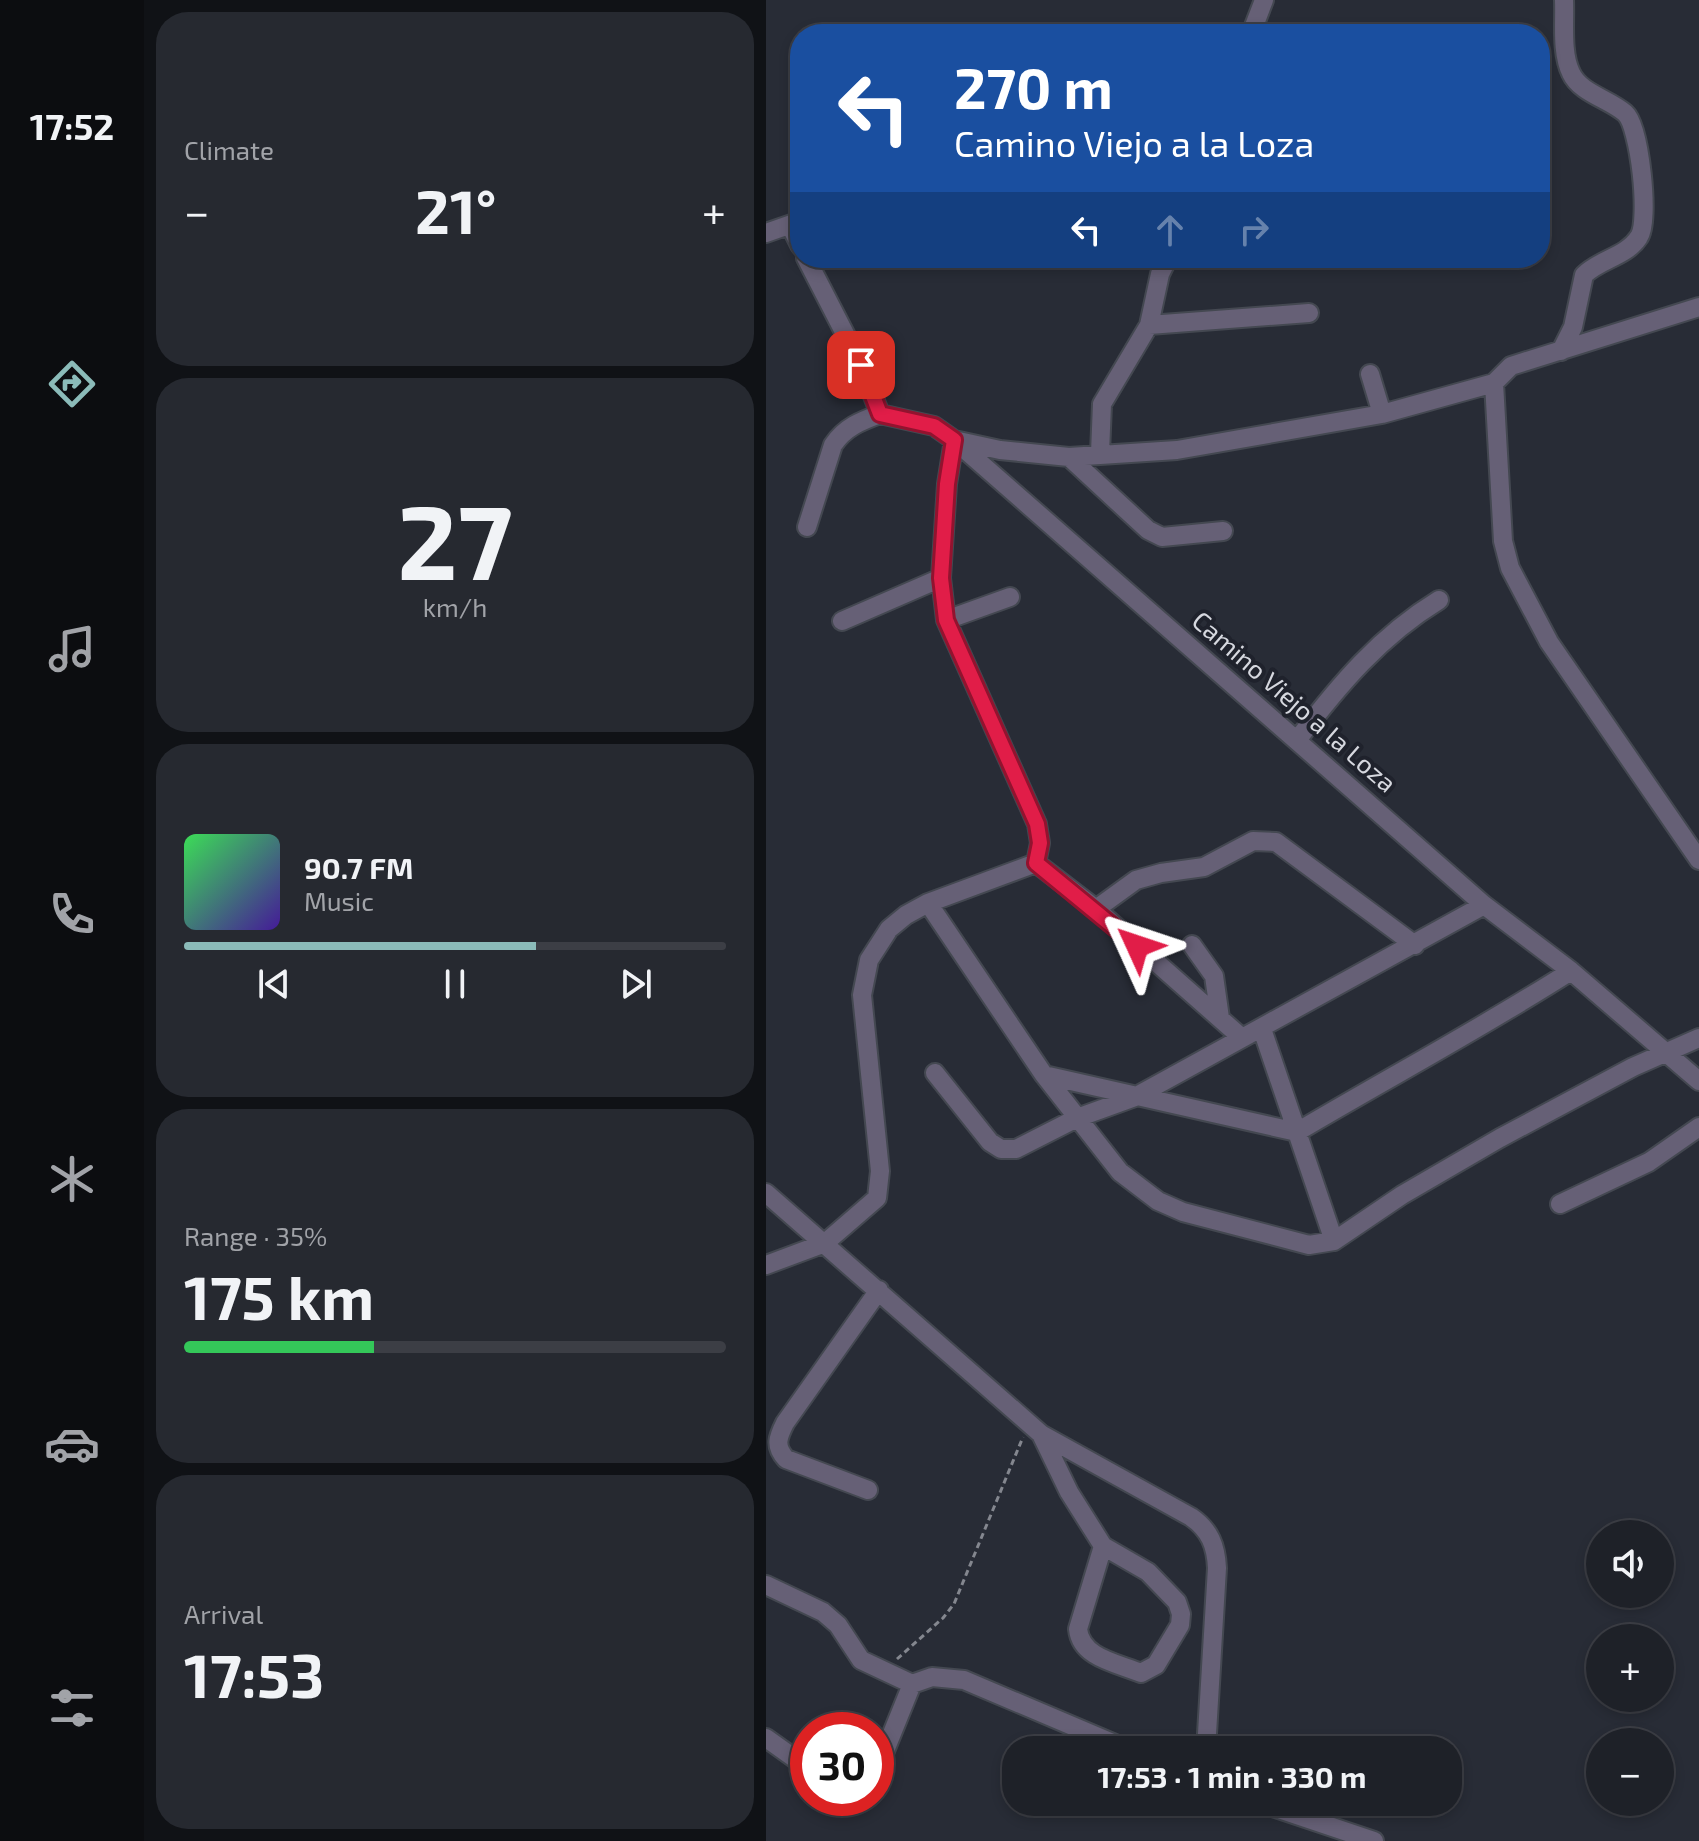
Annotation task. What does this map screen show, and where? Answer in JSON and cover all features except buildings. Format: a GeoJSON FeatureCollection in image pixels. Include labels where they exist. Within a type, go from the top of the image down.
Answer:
{"type":"FeatureCollection","features":[{"type":"Feature","properties":{"kind":"street"},"geometry":{"type":"LineString","coordinates":[[1255,24],[1264,0]]}},
{"type":"Feature","properties":{"kind":"street"},"geometry":{"type":"LineString","coordinates":[[1561,351],[1573,327],[1584,275],[1630,248],[1643,229],[1641,168],[1630,120],[1579,83],[1570,71],[1564,0]]}},
{"type":"Feature","properties":{"kind":"street"},"geometry":{"type":"LineString","coordinates":[[766,233],[790,225]]}},
{"type":"Feature","properties":{"kind":"street"},"geometry":{"type":"LineString","coordinates":[[807,527],[833,445],[853,424],[880,414],[861,365],[811,268]]}},
{"type":"Feature","properties":{"kind":"street"},"geometry":{"type":"LineString","coordinates":[[1100,453],[1105,394],[1149,325],[1164,268]]}},
{"type":"Feature","properties":{"kind":"street"},"geometry":{"type":"LineString","coordinates":[[1036,863],[1040,843],[1037,824],[946,620],[941,578],[947,484],[954,440],[1000,450],[1069,457],[1204,446],[1382,414],[1494,383],[1511,366],[1699,307]]}},
{"type":"Feature","properties":{"kind":"street"},"geometry":{"type":"LineString","coordinates":[[1149,325],[1309,313]]}},
{"type":"Feature","properties":{"kind":"street"},"geometry":{"type":"LineString","coordinates":[[1370,374],[1382,414]]}},
{"type":"Feature","properties":{"kind":"street"},"geometry":{"type":"LineString","coordinates":[[1494,383],[1503,541],[1510,568],[1549,642],[1699,860]]}},
{"type":"Feature","properties":{"kind":"street","name":"Camino Viejo a la Loza"},"geometry":{"type":"LineString","coordinates":[[880,414],[934,426],[954,440],[1484,905],[1571,971],[1699,1081]]}},
{"type":"Feature","properties":{"kind":"street"},"geometry":{"type":"LineString","coordinates":[[1069,457],[1148,530],[1162,537],[1223,531]]}},
{"type":"Feature","properties":{"kind":"street"},"geometry":{"type":"LineString","coordinates":[[842,621],[941,578]]}},
{"type":"Feature","properties":{"kind":"street"},"geometry":{"type":"LineString","coordinates":[[946,620],[1010,597]]}},
{"type":"Feature","properties":{"kind":"street"},"geometry":{"type":"LineString","coordinates":[[1298,739],[1358,663],[1418,613],[1439,600]]}},
{"type":"Feature","properties":{"kind":"street"},"geometry":{"type":"LineString","coordinates":[[1096,909],[1136,880],[1204,867],[1261,839],[1276,842],[1415,945]]}},
{"type":"Feature","properties":{"kind":"street"},"geometry":{"type":"LineString","coordinates":[[766,1265],[825,1243],[863,1213],[880,1190],[862,995],[869,960],[889,929],[928,903],[1036,863]]}},
{"type":"Feature","properties":{"kind":"street"},"geometry":{"type":"LineString","coordinates":[[1036,863],[1096,909],[1242,1038]]}},
{"type":"Feature","properties":{"kind":"street"},"geometry":{"type":"LineString","coordinates":[[928,903],[1044,1075],[1120,1172],[1158,1201],[1183,1212],[1309,1245],[1334,1241],[1402,1195],[1500,1138],[1663,1052],[1699,1038]]}},
{"type":"Feature","properties":{"kind":"street"},"geometry":{"type":"LineString","coordinates":[[935,1073],[990,1142],[1001,1149],[1016,1149],[1077,1118],[1135,1097],[1484,905]]}},
{"type":"Feature","properties":{"kind":"street"},"geometry":{"type":"LineString","coordinates":[[1192,945],[1214,976],[1220,1018]]}},
{"type":"Feature","properties":{"kind":"street"},"geometry":{"type":"LineString","coordinates":[[1044,1075],[1297,1132],[1433,1051],[1504,1014],[1571,971]]}},
{"type":"Feature","properties":{"kind":"street"},"geometry":{"type":"LineString","coordinates":[[1262,1029],[1334,1241]]}},
{"type":"Feature","properties":{"kind":"street"},"geometry":{"type":"LineString","coordinates":[[1560,1204],[1649,1162],[1699,1127]]}},
{"type":"Feature","properties":{"kind":"street"},"geometry":{"type":"LineString","coordinates":[[766,1193],[1035,1428],[1202,1525],[1214,1544],[1216,1590],[1207,1736]]}},
{"type":"Feature","properties":{"kind":"street"},"geometry":{"type":"LineString","coordinates":[[868,1490],[786,1459],[779,1452],[777,1443],[785,1423],[879,1290]]}},
{"type":"Feature","properties":{"kind":"street"},"geometry":{"type":"LineString","coordinates":[[1035,1428],[1069,1492],[1103,1546],[1148,1572],[1177,1602],[1181,1614],[1180,1625],[1156,1665],[1148,1671],[1141,1673],[1094,1654],[1084,1647],[1079,1638],[1078,1629],[1103,1546]]}},
{"type":"Feature","properties":{"kind":"street"},"geometry":{"type":"LineString","coordinates":[[766,1585],[823,1612],[838,1625],[861,1660],[884,1673],[912,1684],[932,1677],[964,1680],[1096,1736]]}},
{"type":"Feature","properties":{"kind":"street"},"geometry":{"type":"LineString","coordinates":[[894,1728],[912,1684]]}},
{"type":"Feature","properties":{"kind":"street"},"geometry":{"type":"LineString","coordinates":[[766,1738],[790,1755]]}},
{"type":"Feature","properties":{"kind":"street"},"geometry":{"type":"LineString","coordinates":[[1300,1816],[1374,1841]]}},
{"type":"Feature","properties":{"kind":"path"},"geometry":{"type":"LineString","coordinates":[[884,1673],[954,1604],[1035,1428]]}},
{"type":"Feature","properties":{"kind":"route"},"geometry":{"type":"LineString","coordinates":[[861,365],[880,414],[934,426],[954,440],[947,484],[941,578],[946,620],[1037,824],[1040,843],[1036,863],[1096,909],[1137,946]]}}]}
